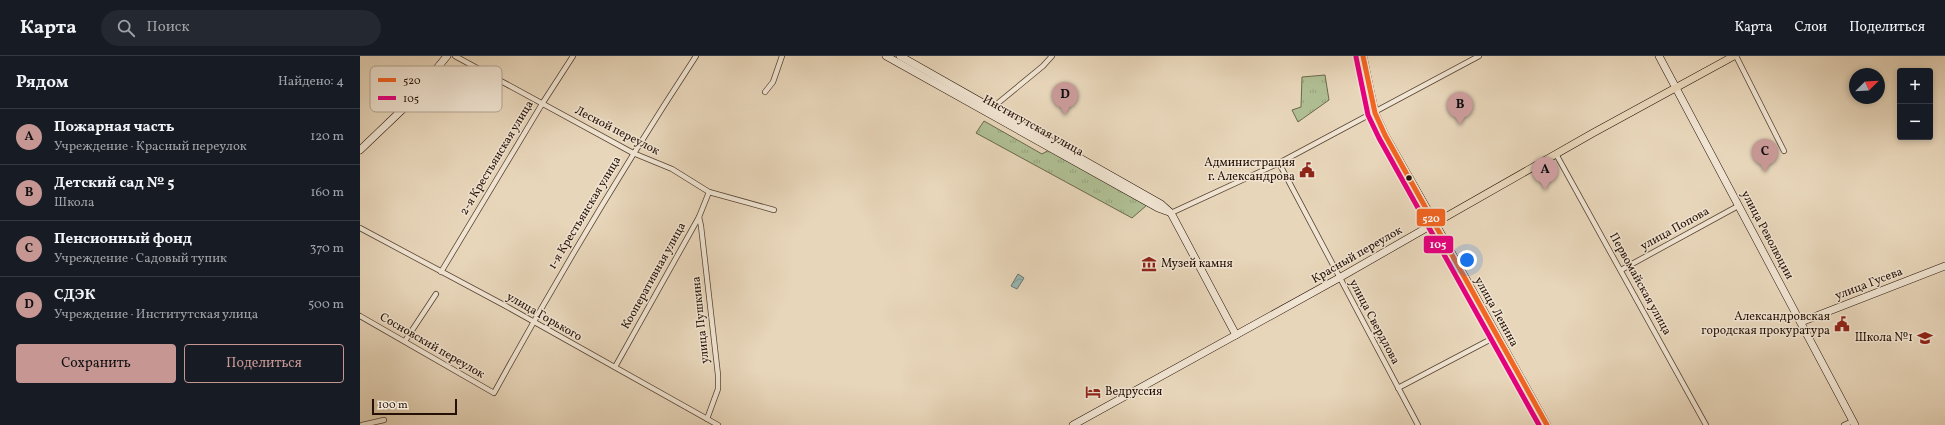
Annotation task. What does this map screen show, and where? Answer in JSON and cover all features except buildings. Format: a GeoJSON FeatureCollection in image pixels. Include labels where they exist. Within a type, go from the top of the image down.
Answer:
{"type":"FeatureCollection","features":[{"type":"Feature","properties":{"kind":"main road"},"geometry":{"type":"LineString","coordinates":[[439,66],[447,56]]}},
{"type":"Feature","properties":{"kind":"main road","name":"Институтская улица"},"geometry":{"type":"LineString","coordinates":[[886,56],[908,64],[990,111],[1161,204],[1171,213],[1236,335]]}},
{"type":"Feature","properties":{"kind":"main road","name":"Институтская улица"},"geometry":{"type":"LineString","coordinates":[[900,56],[908,64]]}},
{"type":"Feature","properties":{"kind":"main road","name":"улица Ленина"},"geometry":{"type":"LineString","coordinates":[[1363,56],[1375,113],[1385,135],[1547,425]]}},
{"type":"Feature","properties":{"kind":"main road","name":"улица Революции"},"geometry":{"type":"LineString","coordinates":[[1659,56],[1854,423]]}},
{"type":"Feature","properties":{"kind":"main road","name":"Красный переулок"},"geometry":{"type":"LineString","coordinates":[[1073,425],[1339,278],[1675,87],[1735,56]]}},
{"type":"Feature","properties":{"kind":"main road"},"geometry":{"type":"LineString","coordinates":[[360,150],[400,112]]}},
{"type":"Feature","properties":{"kind":"main road","name":"улица Гусева"},"geometry":{"type":"LineString","coordinates":[[1801,322],[1945,266]]}},
{"type":"Feature","properties":{"kind":"street","name":"Лесной переулок"},"geometry":{"type":"LineString","coordinates":[[455,56],[473,66]]}},
{"type":"Feature","properties":{"kind":"street","name":"2-я Крестьянская улица"},"geometry":{"type":"LineString","coordinates":[[441,272],[542,104],[573,56]]}},
{"type":"Feature","properties":{"kind":"street","name":"1-я Крестьянская улица"},"geometry":{"type":"LineString","coordinates":[[494,393],[533,322],[633,153],[696,56]]}},
{"type":"Feature","properties":{"kind":"street"},"geometry":{"type":"LineString","coordinates":[[765,92],[773,82],[782,56]]}},
{"type":"Feature","properties":{"kind":"street"},"geometry":{"type":"LineString","coordinates":[[990,111],[1043,66],[1052,56]]}},
{"type":"Feature","properties":{"kind":"street"},"geometry":{"type":"LineString","coordinates":[[1171,213],[1279,164],[1479,56]]}},
{"type":"Feature","properties":{"kind":"street"},"geometry":{"type":"LineString","coordinates":[[1735,56],[1784,151]]}},
{"type":"Feature","properties":{"kind":"street","name":"Лесной переулок"},"geometry":{"type":"LineString","coordinates":[[502,82],[633,153],[672,170],[709,192],[774,210]]}},
{"type":"Feature","properties":{"kind":"street","name":"Первомайская улица"},"geometry":{"type":"LineString","coordinates":[[1556,154],[1706,425]]}},
{"type":"Feature","properties":{"kind":"street","name":"улица Свердлова"},"geometry":{"type":"LineString","coordinates":[[1279,164],[1418,425]]}},
{"type":"Feature","properties":{"kind":"street","name":"Кооперативная улица"},"geometry":{"type":"LineString","coordinates":[[615,367],[699,217],[709,192]]}},
{"type":"Feature","properties":{"kind":"street","name":"улица Попова"},"geometry":{"type":"LineString","coordinates":[[1621,270],[1738,206]]}},
{"type":"Feature","properties":{"kind":"street","name":"улица Пушкина"},"geometry":{"type":"LineString","coordinates":[[699,217],[718,375],[718,389],[707,419]]}},
{"type":"Feature","properties":{"kind":"street","name":"улица Горького"},"geometry":{"type":"LineString","coordinates":[[360,228],[718,425]]}},
{"type":"Feature","properties":{"kind":"street"},"geometry":{"type":"LineString","coordinates":[[405,341],[436,294]]}},
{"type":"Feature","properties":{"kind":"street","name":"Сосновский переулок"},"geometry":{"type":"LineString","coordinates":[[360,316],[494,393]]}},
{"type":"Feature","properties":{"kind":"street"},"geometry":{"type":"LineString","coordinates":[[1398,388],[1497,336]]}},
{"type":"Feature","properties":{"kind":"street"},"geometry":{"type":"LineString","coordinates":[[362,425],[384,420]]}},
{"type":"Feature","properties":{"kind":"street"},"geometry":{"type":"LineString","coordinates":[[1844,425],[1854,423]]}},
{"type":"Feature","properties":{"kind":"green space"},"geometry":{"type":"Polygon","coordinates":[[[1325,75],[1329,100],[1298,122],[1292,110],[1301,107],[1302,77],[1325,75]]]}},
{"type":"Feature","properties":{"kind":"green space"},"geometry":{"type":"Polygon","coordinates":[[[984,121],[1042,154],[1049,150],[1147,205],[1132,218],[976,133],[984,121]]]}},
{"type":"Feature","properties":{"kind":"water"},"geometry":{"type":"Polygon","coordinates":[[[1018,274],[1024,278],[1017,289],[1011,286],[1018,274]]]}},
{"type":"Feature","properties":{"kind":"transit line","name":"520"},"geometry":{"type":"LineString","coordinates":[[1363,56],[1375,113],[1385,135],[1547,425]]}},
{"type":"Feature","properties":{"kind":"transit line","name":"105"},"geometry":{"type":"LineString","coordinates":[[1356,57],[1368,115],[1379,138],[1539,425]]}},
{"type":"Feature","properties":{"kind":"place","name":"СДЭК"},"geometry":{"type":"Point","coordinates":[1065,115]}},
{"type":"Feature","properties":{"kind":"place","name":"Детский сад № 5"},"geometry":{"type":"Point","coordinates":[1460,125]}},
{"type":"Feature","properties":{"kind":"place","name":"Администрация г. Александрова"},"geometry":{"type":"Point","coordinates":[1307,170]}},
{"type":"Feature","properties":{"kind":"place","name":"Пенсионный фонд"},"geometry":{"type":"Point","coordinates":[1765,172]}},
{"type":"Feature","properties":{"kind":"place","name":"Пожарная часть"},"geometry":{"type":"Point","coordinates":[1545,190]}},
{"type":"Feature","properties":{"kind":"place","name":"Музей камня"},"geometry":{"type":"Point","coordinates":[1149,264]}},
{"type":"Feature","properties":{"kind":"place","name":"Александровская городская прокуратура"},"geometry":{"type":"Point","coordinates":[1842,324]}},
{"type":"Feature","properties":{"kind":"place","name":"Школа №1"},"geometry":{"type":"Point","coordinates":[1925,338]}},
{"type":"Feature","properties":{"kind":"place","name":"Ведруссия"},"geometry":{"type":"Point","coordinates":[1093,392]}}]}
